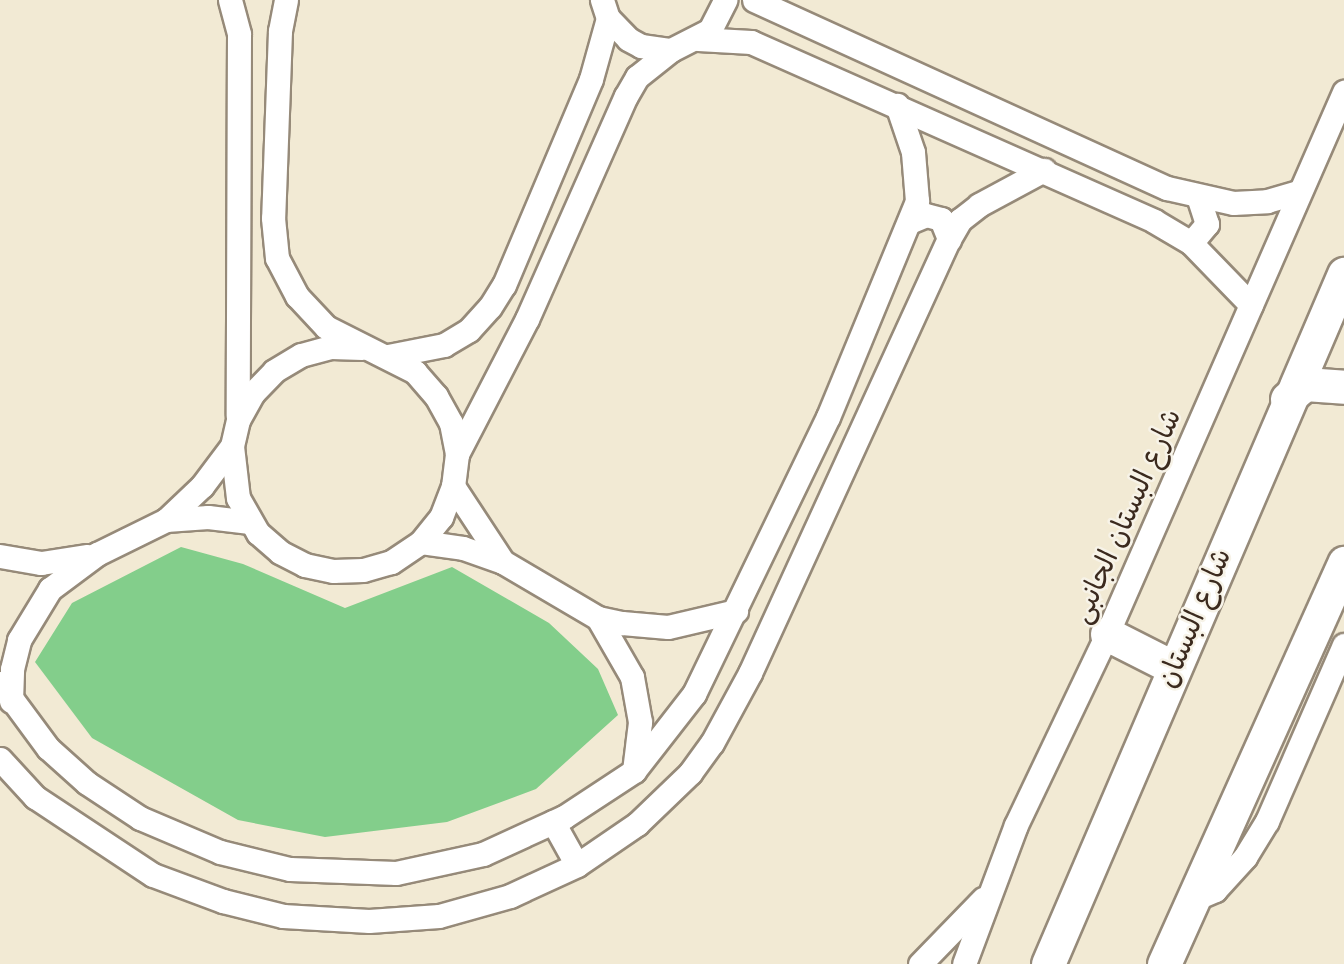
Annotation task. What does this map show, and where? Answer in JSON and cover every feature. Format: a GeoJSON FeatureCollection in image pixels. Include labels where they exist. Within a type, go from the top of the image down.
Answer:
{"type":"FeatureCollection","features":[{"type":"Feature","properties":{"kind":"street"},"geometry":{"type":"LineString","coordinates":[[230,0],[239,34],[238,420],[232,446],[232,472],[250,522],[280,552],[305,565],[333,571],[363,570],[391,562],[421,542],[441,517],[453,486],[457,454],[451,423],[436,396],[415,372],[388,356],[362,348],[326,327],[297,296],[277,258],[273,218],[279,31],[286,0]]}},
{"type":"Feature","properties":{"kind":"street"},"geometry":{"type":"LineString","coordinates":[[698,39],[718,18],[725,0]]}},
{"type":"Feature","properties":{"kind":"street"},"geometry":{"type":"LineString","coordinates":[[388,356],[417,354],[444,345],[469,330],[497,296],[591,79],[603,5]]}},
{"type":"Feature","properties":{"kind":"street"},"geometry":{"type":"LineString","coordinates":[[603,5],[641,46],[671,50]]}},
{"type":"Feature","properties":{"kind":"street"},"geometry":{"type":"LineString","coordinates":[[757,45],[764,5],[1199,199],[1267,201],[1299,192]]}},
{"type":"Feature","properties":{"kind":"street"},"geometry":{"type":"LineString","coordinates":[[457,454],[527,318],[626,96],[645,69],[671,50],[698,39],[726,38],[757,45],[1154,221],[1191,243],[1251,305]]}},
{"type":"Feature","properties":{"kind":"street","name":"شارع البستان الجانبى"},"geometry":{"type":"LineString","coordinates":[[964,964],[988,894],[1107,634],[1344,92]]}},
{"type":"Feature","properties":{"kind":"street"},"geometry":{"type":"LineString","coordinates":[[232,446],[202,486],[166,520],[97,554],[50,589],[32,613],[5,692],[63,761],[140,818],[220,852],[290,869],[396,873],[483,854],[553,822],[634,771],[694,694],[736,611],[912,221],[917,176],[897,105]]}},
{"type":"Feature","properties":{"kind":"street"},"geometry":{"type":"LineString","coordinates":[[0,759],[34,797],[153,875],[223,901],[283,916],[369,921],[439,916],[510,896],[577,865],[637,824],[691,773],[712,744],[750,673],[949,239],[960,220],[979,205],[1044,170]]}},
{"type":"Feature","properties":{"kind":"street"},"geometry":{"type":"LineString","coordinates":[[1191,243],[1207,224],[1199,199]]}},
{"type":"Feature","properties":{"kind":"street"},"geometry":{"type":"LineString","coordinates":[[912,221],[926,215],[941,219],[949,239]]}},
{"type":"Feature","properties":{"kind":"street","name":"شارع البستان"},"geometry":{"type":"LineString","coordinates":[[1048,964],[1172,667],[1287,399],[1344,274]]}},
{"type":"Feature","properties":{"kind":"street"},"geometry":{"type":"LineString","coordinates":[[238,420],[253,393],[274,371],[301,355],[331,348],[362,348]]}},
{"type":"Feature","properties":{"kind":"street"},"geometry":{"type":"LineString","coordinates":[[1287,399],[1305,384],[1344,387]]}},
{"type":"Feature","properties":{"kind":"street"},"geometry":{"type":"LineString","coordinates":[[453,486],[503,562]]}},
{"type":"Feature","properties":{"kind":"street"},"geometry":{"type":"LineString","coordinates":[[781,516],[813,531]]}},
{"type":"Feature","properties":{"kind":"street"},"geometry":{"type":"LineString","coordinates":[[166,520],[208,517],[250,522]]}},
{"type":"Feature","properties":{"kind":"street"},"geometry":{"type":"LineString","coordinates":[[421,542],[463,548],[503,562],[598,618],[668,627],[736,611]]}},
{"type":"Feature","properties":{"kind":"street"},"geometry":{"type":"LineString","coordinates":[[0,556],[41,563],[97,554]]}},
{"type":"Feature","properties":{"kind":"street"},"geometry":{"type":"LineString","coordinates":[[1164,964],[1344,562]]}},
{"type":"Feature","properties":{"kind":"street"},"geometry":{"type":"LineString","coordinates":[[598,618],[624,656],[635,688],[640,722],[634,771]]}},
{"type":"Feature","properties":{"kind":"street"},"geometry":{"type":"LineString","coordinates":[[1107,634],[1172,667]]}},
{"type":"Feature","properties":{"kind":"street"},"geometry":{"type":"LineString","coordinates":[[1192,900],[1214,890],[1245,857],[1267,821],[1344,645]]}},
{"type":"Feature","properties":{"kind":"street"},"geometry":{"type":"LineString","coordinates":[[553,822],[577,865]]}},
{"type":"Feature","properties":{"kind":"street"},"geometry":{"type":"LineString","coordinates":[[920,964],[988,894]]}},
{"type":"Feature","properties":{"kind":"green space"},"geometry":{"type":"Polygon","coordinates":[[[181,547],[243,564],[345,608],[452,567],[549,623],[598,669],[618,715],[536,789],[447,822],[325,837],[238,820],[92,738],[35,662],[72,603],[181,547]]]}}]}
